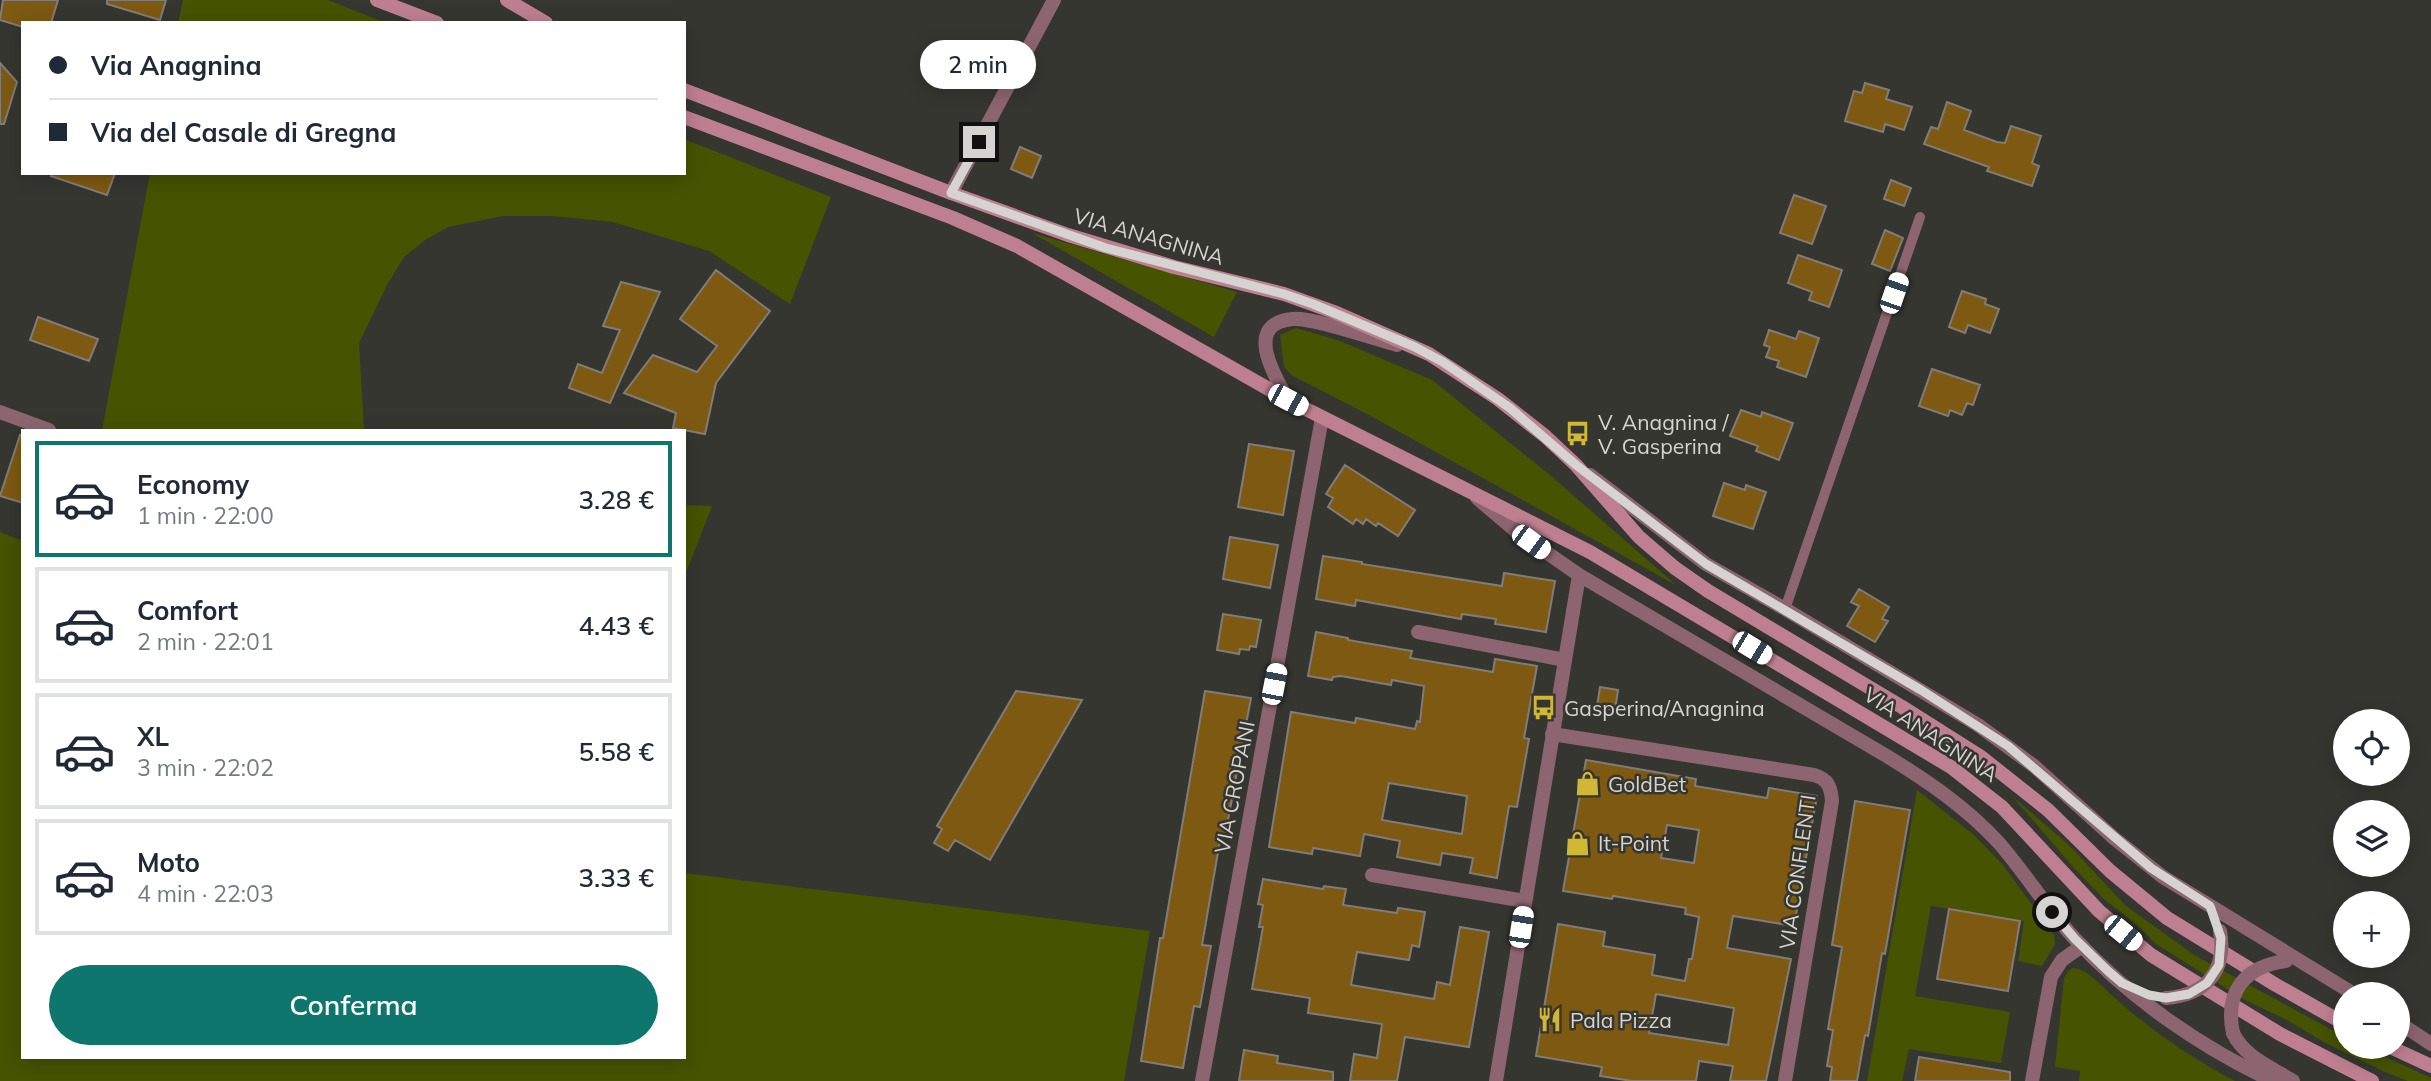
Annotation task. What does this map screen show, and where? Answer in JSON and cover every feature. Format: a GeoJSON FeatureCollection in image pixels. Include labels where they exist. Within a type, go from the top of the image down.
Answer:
{"type":"FeatureCollection","features":[{"type":"Feature","properties":{"kind":"main road"},"geometry":{"type":"LineString","coordinates":[[377,0],[432,21]]}},
{"type":"Feature","properties":{"kind":"main road"},"geometry":{"type":"LineString","coordinates":[[507,0],[543,21]]}},
{"type":"Feature","properties":{"kind":"main road","name":"VIA ANAGNINA"},"geometry":{"type":"LineString","coordinates":[[686,91],[951,193],[1106,248],[1313,304],[1429,354],[1510,408],[1576,465],[1624,522],[1675,568],[1714,595],[1973,752],[2039,802],[2110,871],[2167,918],[2333,1017]]}},
{"type":"Feature","properties":{"kind":"main road","name":"VIA ANAGNINA"},"geometry":{"type":"LineString","coordinates":[[686,118],[953,218],[1017,246],[1288,400],[1590,552],[1944,762],[2003,807],[2099,911],[2151,955],[2280,1034],[2372,1081]]}},
{"type":"Feature","properties":{"kind":"main road"},"geometry":{"type":"LineString","coordinates":[[2410,1056],[2431,1066]]}},
{"type":"Feature","properties":{"kind":"street"},"geometry":{"type":"LineString","coordinates":[[951,193],[1054,0]]}},
{"type":"Feature","properties":{"kind":"street"},"geometry":{"type":"LineString","coordinates":[[1288,400],[1269,367],[1265,349],[1270,330],[1280,322],[1301,319],[1429,354]]}},
{"type":"Feature","properties":{"kind":"street"},"geometry":{"type":"LineString","coordinates":[[0,412],[46,429]]}},
{"type":"Feature","properties":{"kind":"street","name":"VIA CROPANI"},"geometry":{"type":"LineString","coordinates":[[1202,1081],[1322,418]]}},
{"type":"Feature","properties":{"kind":"street","name":"VIA ANAGNINA"},"geometry":{"type":"LineString","coordinates":[[1576,465],[1706,564],[1978,725],[2034,766],[2163,877],[2294,961],[2333,982]]}},
{"type":"Feature","properties":{"kind":"street","name":"VIA ANAGNINA"},"geometry":{"type":"LineString","coordinates":[[1468,490],[1517,532],[1579,575],[1885,755],[1948,797],[1999,843],[2082,946],[2122,983],[2149,1006],[2200,1041],[2273,1081]]}},
{"type":"Feature","properties":{"kind":"street"},"geometry":{"type":"LineString","coordinates":[[1496,1081],[1579,575]]}},
{"type":"Feature","properties":{"kind":"street"},"geometry":{"type":"LineString","coordinates":[[1418,632],[1564,660]]}},
{"type":"Feature","properties":{"kind":"street","name":"VIA CONFLENTI"},"geometry":{"type":"LineString","coordinates":[[1552,733],[1814,775],[1825,779],[1832,801],[1785,1081]]}},
{"type":"Feature","properties":{"kind":"street"},"geometry":{"type":"LineString","coordinates":[[1372,875],[1525,901]]}},
{"type":"Feature","properties":{"kind":"street"},"geometry":{"type":"LineString","coordinates":[[2122,983],[2149,995],[2166,998],[2189,994],[2203,986],[2213,975],[2221,958],[2220,931],[2210,906]]}},
{"type":"Feature","properties":{"kind":"street"},"geometry":{"type":"LineString","coordinates":[[2032,1081],[2051,977],[2062,960],[2082,946]]}},
{"type":"Feature","properties":{"kind":"street"},"geometry":{"type":"LineString","coordinates":[[2292,1081],[2249,1055],[2240,1046],[2233,1033],[2231,1009],[2241,983],[2259,968],[2294,961]]}},
{"type":"Feature","properties":{"kind":"street"},"geometry":{"type":"LineString","coordinates":[[2410,1030],[2431,1044]]}},
{"type":"Feature","properties":{"kind":"lane"},"geometry":{"type":"LineString","coordinates":[[1785,609],[1920,217]]}},
{"type":"Feature","properties":{"kind":"green space"},"geometry":{"type":"Polygon","coordinates":[[[183,0],[328,0],[381,21],[178,21],[183,0]]]}},
{"type":"Feature","properties":{"kind":"green space"},"geometry":{"type":"Polygon","coordinates":[[[686,140],[831,197],[790,304],[709,251],[613,222],[552,216],[503,216],[448,227],[425,240],[404,257],[388,283],[359,343],[364,429],[102,429],[150,175],[686,175],[686,140]]]}},
{"type":"Feature","properties":{"kind":"green space"},"geometry":{"type":"Polygon","coordinates":[[[1032,233],[1237,292],[1214,337],[1032,233]]]}},
{"type":"Feature","properties":{"kind":"green space"},"geometry":{"type":"Polygon","coordinates":[[[1296,328],[1340,341],[1432,380],[1550,475],[1676,585],[1369,415],[1293,376],[1284,367],[1280,335],[1296,328]]]}},
{"type":"Feature","properties":{"kind":"green space"},"geometry":{"type":"Polygon","coordinates":[[[686,505],[712,506],[686,573],[686,505]]]}},
{"type":"Feature","properties":{"kind":"green space"},"geometry":{"type":"Polygon","coordinates":[[[0,532],[21,540],[21,1059],[686,1059],[686,873],[1150,931],[1124,1081],[0,1081],[0,532]]]}},
{"type":"Feature","properties":{"kind":"green space"},"geometry":{"type":"Polygon","coordinates":[[[1917,790],[1974,835],[2003,865],[2054,935],[2055,944],[2042,966],[2018,961],[2024,921],[1931,906],[1915,996],[2010,1012],[2001,1063],[1909,1049],[1902,1081],[1867,1081],[1917,790]]]}},
{"type":"Feature","properties":{"kind":"green space"},"geometry":{"type":"Polygon","coordinates":[[[2012,796],[2069,845],[2125,905],[2194,955],[2333,1030],[2333,1046],[2245,1000],[2156,944],[2104,899],[2012,796]]]}},
{"type":"Feature","properties":{"kind":"green space"},"geometry":{"type":"Polygon","coordinates":[[[2073,968],[2091,976],[2144,1023],[2173,1044],[2235,1081],[2079,1081],[2080,1071],[2055,1067],[2064,978],[2073,968]]]}},
{"type":"Feature","properties":{"kind":"green space"},"geometry":{"type":"Polygon","coordinates":[[[2359,1059],[2390,1059],[2431,1078],[2431,1081],[2408,1081],[2359,1059]]]}},
{"type":"Feature","properties":{"kind":"building"},"geometry":{"type":"Polygon","coordinates":[[[3,0],[58,0],[52,21],[21,21],[21,26],[0,20],[3,0]]]}},
{"type":"Feature","properties":{"kind":"building"},"geometry":{"type":"Polygon","coordinates":[[[107,0],[166,0],[160,20],[107,4],[107,0]]]}},
{"type":"Feature","properties":{"kind":"building"},"geometry":{"type":"Polygon","coordinates":[[[0,63],[17,82],[4,124],[0,124],[0,63]]]}},
{"type":"Feature","properties":{"kind":"building"},"geometry":{"type":"Polygon","coordinates":[[[1865,83],[1889,90],[1886,99],[1912,107],[1904,130],[1885,124],[1883,132],[1845,121],[1854,91],[1862,93],[1865,83]]]}},
{"type":"Feature","properties":{"kind":"building"},"geometry":{"type":"Polygon","coordinates":[[[1947,102],[1971,111],[1964,130],[1997,142],[2005,143],[2011,126],[2041,136],[2032,163],[2039,166],[2032,186],[1987,171],[1989,167],[1924,144],[1931,127],[1938,129],[1947,102]]]}},
{"type":"Feature","properties":{"kind":"building"},"geometry":{"type":"Polygon","coordinates":[[[1020,147],[1041,156],[1032,178],[1011,169],[1020,147]]]}},
{"type":"Feature","properties":{"kind":"building"},"geometry":{"type":"Polygon","coordinates":[[[51,175],[114,175],[107,195],[51,175]]]}},
{"type":"Feature","properties":{"kind":"building"},"geometry":{"type":"Polygon","coordinates":[[[1891,180],[1911,188],[1904,206],[1884,199],[1891,180]]]}},
{"type":"Feature","properties":{"kind":"building"},"geometry":{"type":"Polygon","coordinates":[[[1794,195],[1826,206],[1812,244],[1780,233],[1794,195]]]}},
{"type":"Feature","properties":{"kind":"building"},"geometry":{"type":"Polygon","coordinates":[[[1885,230],[1903,238],[1890,271],[1872,264],[1885,230]]]}},
{"type":"Feature","properties":{"kind":"building"},"geometry":{"type":"Polygon","coordinates":[[[1798,255],[1842,270],[1829,307],[1809,300],[1812,292],[1788,283],[1798,255]]]}},
{"type":"Feature","properties":{"kind":"building"},"geometry":{"type":"Polygon","coordinates":[[[716,270],[770,311],[716,383],[705,434],[673,428],[676,413],[624,393],[653,355],[697,372],[717,346],[680,319],[716,270]]]}},
{"type":"Feature","properties":{"kind":"building"},"geometry":{"type":"Polygon","coordinates":[[[621,282],[660,292],[610,403],[569,388],[578,364],[602,373],[620,330],[603,326],[621,282]]]}},
{"type":"Feature","properties":{"kind":"building"},"geometry":{"type":"Polygon","coordinates":[[[1962,291],[1986,299],[1985,304],[1999,309],[1990,333],[1968,325],[1965,333],[1949,327],[1962,291]]]}},
{"type":"Feature","properties":{"kind":"building"},"geometry":{"type":"Polygon","coordinates":[[[38,317],[98,339],[89,361],[30,340],[38,317]]]}},
{"type":"Feature","properties":{"kind":"building"},"geometry":{"type":"Polygon","coordinates":[[[1769,330],[1796,339],[1799,331],[1819,338],[1806,377],[1777,367],[1779,361],[1766,357],[1770,347],[1764,345],[1769,330]]]}},
{"type":"Feature","properties":{"kind":"building"},"geometry":{"type":"Polygon","coordinates":[[[1932,369],[1980,385],[1973,405],[1967,403],[1962,415],[1950,410],[1948,416],[1919,406],[1932,369]]]}},
{"type":"Feature","properties":{"kind":"building"},"geometry":{"type":"Polygon","coordinates":[[[1741,410],[1761,417],[1762,412],[1793,423],[1779,460],[1756,451],[1758,446],[1730,436],[1741,410]]]}},
{"type":"Feature","properties":{"kind":"building"},"geometry":{"type":"Polygon","coordinates":[[[20,435],[21,435],[21,502],[0,496],[20,435]]]}},
{"type":"Feature","properties":{"kind":"building"},"geometry":{"type":"Polygon","coordinates":[[[1249,444],[1294,451],[1283,515],[1238,507],[1249,444]]]}},
{"type":"Feature","properties":{"kind":"building"},"geometry":{"type":"Polygon","coordinates":[[[1345,465],[1415,510],[1398,536],[1366,519],[1363,524],[1356,519],[1353,524],[1328,507],[1333,498],[1326,494],[1345,465]]]}},
{"type":"Feature","properties":{"kind":"building"},"geometry":{"type":"Polygon","coordinates":[[[1724,483],[1745,490],[1746,485],[1766,492],[1753,529],[1713,516],[1724,483]]]}},
{"type":"Feature","properties":{"kind":"building"},"geometry":{"type":"Polygon","coordinates":[[[1230,537],[1278,545],[1270,588],[1223,579],[1230,537]]]}},
{"type":"Feature","properties":{"kind":"building"},"geometry":{"type":"Polygon","coordinates":[[[1323,556],[1502,586],[1504,573],[1555,581],[1546,632],[1495,624],[1496,619],[1462,614],[1461,619],[1356,600],[1355,606],[1316,599],[1323,556]]]}},
{"type":"Feature","properties":{"kind":"building"},"geometry":{"type":"Polygon","coordinates":[[[1859,589],[1889,607],[1882,619],[1888,621],[1875,642],[1847,626],[1859,606],[1851,602],[1859,589]]]}},
{"type":"Feature","properties":{"kind":"building"},"geometry":{"type":"Polygon","coordinates":[[[1223,614],[1261,620],[1256,647],[1250,646],[1249,650],[1240,649],[1239,654],[1217,650],[1223,614]]]}},
{"type":"Feature","properties":{"kind":"building"},"geometry":{"type":"Polygon","coordinates":[[[1316,632],[1412,651],[1410,658],[1493,672],[1495,659],[1537,666],[1524,738],[1529,739],[1517,807],[1509,806],[1497,878],[1470,873],[1473,858],[1442,853],[1440,865],[1397,857],[1400,841],[1364,834],[1360,856],[1313,848],[1312,854],[1269,847],[1291,712],[1355,723],[1356,718],[1415,729],[1417,721],[1420,722],[1424,686],[1392,680],[1391,685],[1341,676],[1333,677],[1332,680],[1308,676],[1316,632]],[[1389,783],[1382,820],[1462,834],[1467,796],[1389,783]]]}},
{"type":"Feature","properties":{"kind":"building"},"geometry":{"type":"Polygon","coordinates":[[[1600,687],[1618,690],[1615,710],[1597,707],[1600,687]]]}},
{"type":"Feature","properties":{"kind":"building"},"geometry":{"type":"Polygon","coordinates":[[[1016,691],[1082,700],[990,860],[955,840],[948,851],[934,843],[942,829],[937,826],[1016,691]]]}},
{"type":"Feature","properties":{"kind":"building"},"geometry":{"type":"Polygon","coordinates":[[[1205,691],[1251,698],[1225,836],[1221,835],[1202,945],[1211,946],[1200,1007],[1194,1006],[1183,1068],[1141,1061],[1160,938],[1163,938],[1205,691]]]}},
{"type":"Feature","properties":{"kind":"building"},"geometry":{"type":"Polygon","coordinates":[[[1586,760],[1696,779],[1695,786],[1767,798],[1769,788],[1817,796],[1794,926],[1733,916],[1727,948],[1791,959],[1766,1081],[1730,1081],[1733,1066],[1699,1061],[1696,1081],[1632,1081],[1600,1076],[1602,1067],[1536,1056],[1558,924],[1605,932],[1603,946],[1655,955],[1652,975],[1685,981],[1689,959],[1692,959],[1699,917],[1685,914],[1686,908],[1563,891],[1586,760]],[[1667,825],[1661,858],[1694,863],[1699,830],[1667,825]],[[1656,994],[1649,1033],[1728,1045],[1734,1008],[1656,994]]]}},
{"type":"Feature","properties":{"kind":"building"},"geometry":{"type":"Polygon","coordinates":[[[1855,801],[1910,810],[1885,954],[1882,953],[1868,1036],[1865,1035],[1857,1081],[1830,1081],[1832,1067],[1827,1066],[1833,1030],[1828,1029],[1842,947],[1832,945],[1855,801]]]}},
{"type":"Feature","properties":{"kind":"building"},"geometry":{"type":"Polygon","coordinates":[[[1263,879],[1323,889],[1324,886],[1346,889],[1343,905],[1397,913],[1398,908],[1425,912],[1419,947],[1412,945],[1409,960],[1357,952],[1351,985],[1434,999],[1437,982],[1450,985],[1460,927],[1489,932],[1469,1047],[1405,1037],[1397,1081],[1350,1081],[1354,1054],[1377,1058],[1382,1024],[1308,1013],[1310,998],[1252,989],[1263,927],[1259,927],[1263,905],[1258,904],[1263,879]]]}},
{"type":"Feature","properties":{"kind":"building"},"geometry":{"type":"Polygon","coordinates":[[[1949,909],[2020,921],[2008,991],[1937,979],[1949,909]]]}},
{"type":"Feature","properties":{"kind":"building"},"geometry":{"type":"Polygon","coordinates":[[[1244,1050],[1278,1056],[1277,1063],[1333,1072],[1333,1081],[1239,1081],[1244,1050]]]}},
{"type":"Feature","properties":{"kind":"building"},"geometry":{"type":"Polygon","coordinates":[[[1919,1057],[2010,1072],[2010,1081],[1915,1081],[1919,1057]]]}},
{"type":"Feature","properties":{"kind":"place","name":"V. Anagnina / V. Gasperina"},"geometry":{"type":"Point","coordinates":[1578,434]}},
{"type":"Feature","properties":{"kind":"place","name":"Gasperina/Anagnina"},"geometry":{"type":"Point","coordinates":[1544,708]}},
{"type":"Feature","properties":{"kind":"place","name":"GoldBet"},"geometry":{"type":"Point","coordinates":[1588,784]}},
{"type":"Feature","properties":{"kind":"place","name":"It-Point"},"geometry":{"type":"Point","coordinates":[1578,843]}},
{"type":"Feature","properties":{"kind":"place","name":"Pala Pizza"},"geometry":{"type":"Point","coordinates":[1550,1020]}},
{"type":"Feature","properties":{"kind":"route"},"geometry":{"type":"LineString","coordinates":[[979,142],[951,193],[1106,248],[1313,304],[1415,347],[1455,370],[1510,408],[1576,465],[1706,564],[1948,706],[2034,766],[2151,868],[2210,906],[2221,938],[2219,965],[2207,983],[2189,994],[2166,998],[2149,995],[2122,983],[2095,960],[2052,912]]}}]}
